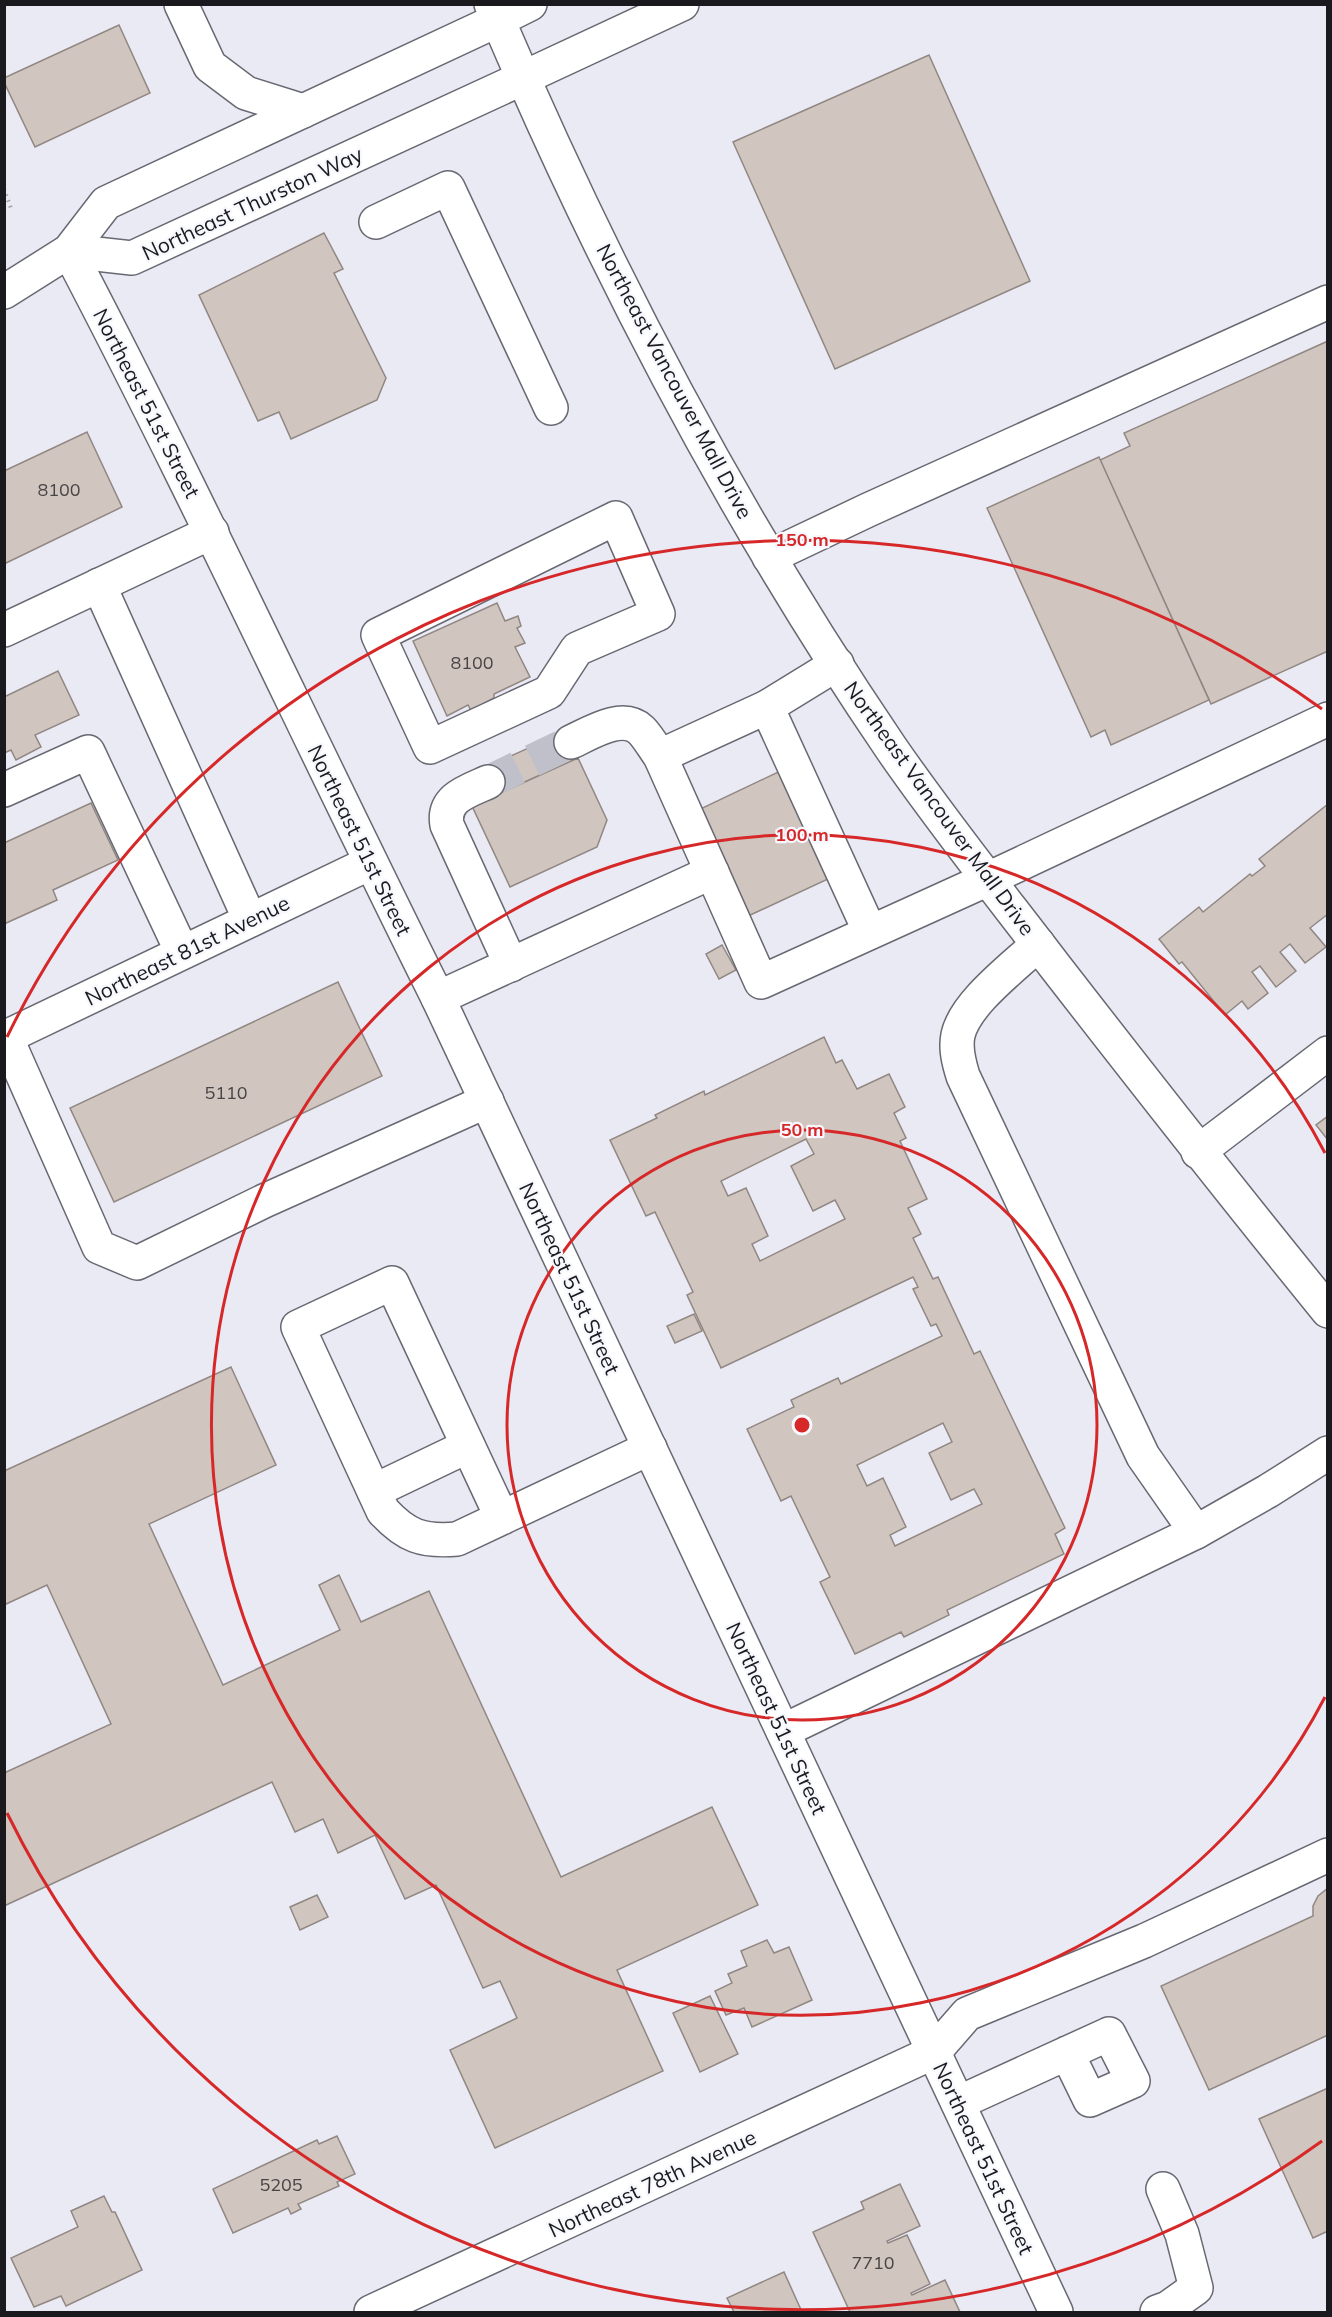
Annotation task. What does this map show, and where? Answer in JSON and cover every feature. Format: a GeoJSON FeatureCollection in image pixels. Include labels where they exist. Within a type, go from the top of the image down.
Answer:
{"type":"FeatureCollection","features":[{"type":"Feature","properties":{"kind":"street"},"geometry":{"type":"LineString","coordinates":[[181,4],[210,66],[246,93],[303,111]]}},
{"type":"Feature","properties":{"kind":"street"},"geometry":{"type":"LineString","coordinates":[[4,292],[69,251],[106,203],[303,111],[494,12],[530,4]]}},
{"type":"Feature","properties":{"kind":"street","name":"Northeast Thurston Way"},"geometry":{"type":"LineString","coordinates":[[69,251],[132,258],[682,4]]}},
{"type":"Feature","properties":{"kind":"street","name":"Northeast Vancouver Mall Drive"},"geometry":{"type":"LineString","coordinates":[[494,12],[549,139],[658,357],[769,557],[892,750],[1198,1152],[1328,1311]]}},
{"type":"Feature","properties":{"kind":"street"},"geometry":{"type":"LineString","coordinates":[[376,222],[448,189],[551,408]]}},
{"type":"Feature","properties":{"kind":"street","name":"Northeast 51st Street"},"geometry":{"type":"LineString","coordinates":[[69,251],[212,532],[370,863],[438,998],[1056,2313]]}},
{"type":"Feature","properties":{"kind":"street"},"geometry":{"type":"LineString","coordinates":[[769,557],[1328,302]]}},
{"type":"Feature","properties":{"kind":"street"},"geometry":{"type":"LineString","coordinates":[[616,518],[658,614],[577,649],[549,692],[430,747],[378,635],[616,518]]}},
{"type":"Feature","properties":{"kind":"street"},"geometry":{"type":"LineString","coordinates":[[4,630],[212,532]]}},
{"type":"Feature","properties":{"kind":"street"},"geometry":{"type":"LineString","coordinates":[[99,585],[250,920]]}},
{"type":"Feature","properties":{"kind":"street"},"geometry":{"type":"LineString","coordinates":[[660,756],[767,707],[837,664]]}},
{"type":"Feature","properties":{"kind":"street"},"geometry":{"type":"LineString","coordinates":[[767,707],[870,932]]}},
{"type":"Feature","properties":{"kind":"street"},"geometry":{"type":"LineString","coordinates":[[571,742],[605,726],[617,723],[640,728],[660,756],[761,982],[988,879],[1328,719]]}},
{"type":"Feature","properties":{"kind":"street"},"geometry":{"type":"LineString","coordinates":[[4,790],[88,752],[182,952]]}},
{"type":"Feature","properties":{"kind":"street"},"geometry":{"type":"LineString","coordinates":[[488,782],[455,798],[447,810],[447,825],[511,965]]}},
{"type":"Feature","properties":{"kind":"street","name":"Northeast 81st Avenue"},"geometry":{"type":"LineString","coordinates":[[5,1038],[370,863]]}},
{"type":"Feature","properties":{"kind":"street"},"geometry":{"type":"LineString","coordinates":[[438,998],[712,872]]}},
{"type":"Feature","properties":{"kind":"street"},"geometry":{"type":"LineString","coordinates":[[1038,944],[978,1000],[965,1016],[958,1036],[957,1056],[963,1076],[1143,1456],[1196,1532]]}},
{"type":"Feature","properties":{"kind":"street"},"geometry":{"type":"LineString","coordinates":[[5,1038],[99,1247],[137,1263],[264,1201],[487,1101]]}},
{"type":"Feature","properties":{"kind":"street"},"geometry":{"type":"LineString","coordinates":[[1198,1152],[1328,1053]]}},
{"type":"Feature","properties":{"kind":"street"},"geometry":{"type":"LineString","coordinates":[[502,1518],[392,1283],[298,1327],[383,1511],[397,1526],[415,1537],[436,1541],[457,1539],[502,1518],[650,1448]]}},
{"type":"Feature","properties":{"kind":"street"},"geometry":{"type":"LineString","coordinates":[[374,1491],[468,1446]]}},
{"type":"Feature","properties":{"kind":"street"},"geometry":{"type":"LineString","coordinates":[[783,1731],[1196,1532],[1328,1453]]}},
{"type":"Feature","properties":{"kind":"street"},"geometry":{"type":"LineString","coordinates":[[934,2052],[968,2014],[1144,1941],[1328,1855]]}},
{"type":"Feature","properties":{"kind":"street","name":"Northeast 78th Avenue"},"geometry":{"type":"LineString","coordinates":[[371,2313],[934,2052]]}},
{"type":"Feature","properties":{"kind":"street"},"geometry":{"type":"LineString","coordinates":[[958,2103],[1067,2053]]}},
{"type":"Feature","properties":{"kind":"street"},"geometry":{"type":"LineString","coordinates":[[1157,2313],[1196,2288],[1182,2234],[1163,2189]]}},
{"type":"Feature","properties":{"kind":"path"},"geometry":{"type":"LineString","coordinates":[[4,189],[12,211]]}},
{"type":"Feature","properties":{"kind":"building"},"geometry":{"type":"Polygon","coordinates":[[[119,25],[150,93],[35,147],[4,78],[119,25]]]}},
{"type":"Feature","properties":{"kind":"building"},"geometry":{"type":"Polygon","coordinates":[[[929,55],[1030,281],[835,369],[733,142],[929,55]]]}},
{"type":"Feature","properties":{"kind":"building"},"geometry":{"type":"Polygon","coordinates":[[[324,233],[343,269],[334,273],[386,378],[377,400],[291,439],[279,412],[258,421],[199,295],[324,233]]]}},
{"type":"Feature","properties":{"kind":"building"},"geometry":{"type":"Polygon","coordinates":[[[1328,341],[1328,651],[1211,704],[1100,460],[1130,446],[1124,433],[1328,341]]]}},
{"type":"Feature","properties":{"kind":"building"},"geometry":{"type":"Polygon","coordinates":[[[87,432],[122,507],[4,564],[4,471],[87,432]]]}},
{"type":"Feature","properties":{"kind":"building"},"geometry":{"type":"Polygon","coordinates":[[[1099,457],[1209,700],[1111,745],[1105,730],[1091,737],[987,508],[1099,457]]]}},
{"type":"Feature","properties":{"kind":"building"},"geometry":{"type":"Polygon","coordinates":[[[497,603],[505,621],[518,616],[521,626],[517,628],[525,643],[515,647],[530,677],[494,694],[494,698],[485,703],[486,708],[473,714],[468,705],[447,716],[413,641],[497,603]]]}},
{"type":"Feature","properties":{"kind":"building"},"geometry":{"type":"Polygon","coordinates":[[[58,671],[79,715],[35,735],[41,747],[16,760],[11,750],[4,753],[4,697],[58,671]]]}},
{"type":"Feature","properties":{"kind":"building"},"geometry":{"type":"Polygon","coordinates":[[[566,731],[578,758],[494,796],[482,769],[566,731]]]}},
{"type":"Feature","properties":{"kind":"building"},"geometry":{"type":"Polygon","coordinates":[[[578,758],[607,820],[597,847],[510,887],[472,806],[578,758]]]}},
{"type":"Feature","properties":{"kind":"building"},"geometry":{"type":"Polygon","coordinates":[[[791,766],[841,873],[746,917],[696,811],[791,766]]]}},
{"type":"Feature","properties":{"kind":"building"},"geometry":{"type":"Polygon","coordinates":[[[91,803],[118,860],[53,890],[57,900],[4,924],[4,843],[91,803]]]}},
{"type":"Feature","properties":{"kind":"building"},"geometry":{"type":"Polygon","coordinates":[[[1328,804],[1328,914],[1310,928],[1326,947],[1305,963],[1290,944],[1280,952],[1296,971],[1276,987],[1260,966],[1252,972],[1268,993],[1248,1009],[1242,1001],[1225,1015],[1182,962],[1179,964],[1159,939],[1199,907],[1203,912],[1250,874],[1252,876],[1265,866],[1259,859],[1328,804]]]}},
{"type":"Feature","properties":{"kind":"building"},"geometry":{"type":"Polygon","coordinates":[[[722,945],[736,970],[719,979],[706,954],[722,945]]]}},
{"type":"Feature","properties":{"kind":"building"},"geometry":{"type":"Polygon","coordinates":[[[338,982],[382,1076],[114,1202],[70,1108],[338,982]]]}},
{"type":"Feature","properties":{"kind":"building"},"geometry":{"type":"Polygon","coordinates":[[[824,1037],[836,1063],[842,1060],[857,1089],[889,1074],[905,1107],[894,1113],[906,1138],[900,1141],[927,1199],[908,1208],[921,1234],[913,1238],[933,1279],[938,1277],[974,1354],[980,1351],[1065,1528],[1055,1534],[1064,1554],[947,1610],[949,1615],[904,1637],[901,1632],[855,1654],[820,1582],[830,1577],[791,1496],[781,1501],[747,1429],[794,1407],[791,1400],[838,1378],[841,1384],[942,1336],[936,1324],[931,1326],[913,1289],[918,1287],[913,1277],[721,1368],[687,1295],[693,1292],[655,1212],[646,1216],[610,1140],[657,1118],[655,1115],[704,1091],[705,1095],[824,1037]],[[806,1139],[721,1181],[728,1196],[746,1188],[768,1236],[752,1244],[760,1261],[845,1219],[835,1200],[813,1211],[791,1166],[814,1154],[806,1139]],[[943,1423],[857,1465],[867,1486],[883,1478],[906,1527],[890,1535],[895,1546],[982,1504],[974,1489],[951,1500],[929,1453],[952,1442],[943,1423]]]}},
{"type":"Feature","properties":{"kind":"building"},"geometry":{"type":"Polygon","coordinates":[[[1328,1116],[1328,1140],[1316,1125],[1328,1116]]]}},
{"type":"Feature","properties":{"kind":"building"},"geometry":{"type":"Polygon","coordinates":[[[694,1314],[702,1331],[675,1343],[667,1326],[694,1314]]]}},
{"type":"Feature","properties":{"kind":"building"},"geometry":{"type":"Polygon","coordinates":[[[231,1367],[276,1465],[149,1524],[223,1685],[340,1630],[319,1585],[339,1575],[361,1622],[429,1591],[561,1877],[712,1807],[758,1905],[617,1970],[663,2071],[495,2148],[450,2050],[517,2018],[500,1981],[483,1988],[436,1885],[405,1899],[375,1835],[338,1853],[323,1819],[295,1832],[272,1782],[4,1906],[4,1773],[111,1724],[47,1585],[4,1605],[4,1471],[231,1367]]]}},
{"type":"Feature","properties":{"kind":"building"},"geometry":{"type":"Polygon","coordinates":[[[1328,1888],[1328,2035],[1209,2090],[1161,1986],[1313,1916],[1313,1906],[1318,1896],[1328,1888]]]}},
{"type":"Feature","properties":{"kind":"building"},"geometry":{"type":"Polygon","coordinates":[[[317,1895],[328,1917],[300,1930],[290,1907],[317,1895]]]}},
{"type":"Feature","properties":{"kind":"building"},"geometry":{"type":"Polygon","coordinates":[[[767,1940],[774,1953],[789,1947],[812,2000],[752,2027],[744,2008],[726,2015],[715,1991],[732,1983],[728,1974],[747,1966],[741,1951],[767,1940]]]}},
{"type":"Feature","properties":{"kind":"building"},"geometry":{"type":"Polygon","coordinates":[[[710,1996],[738,2054],[700,2072],[673,2013],[710,1996]]]}},
{"type":"Feature","properties":{"kind":"building"},"geometry":{"type":"Polygon","coordinates":[[[1328,2088],[1328,2231],[1313,2238],[1259,2119],[1328,2088]]]}},
{"type":"Feature","properties":{"kind":"building"},"geometry":{"type":"Polygon","coordinates":[[[337,2136],[355,2174],[337,2182],[339,2186],[298,2204],[301,2209],[291,2214],[288,2208],[233,2233],[213,2189],[317,2140],[319,2144],[337,2136]]]}},
{"type":"Feature","properties":{"kind":"building"},"geometry":{"type":"Polygon","coordinates":[[[900,2184],[920,2226],[887,2241],[888,2243],[907,2235],[930,2284],[911,2293],[912,2295],[945,2280],[960,2312],[850,2312],[813,2232],[864,2209],[861,2202],[900,2184]]]}},
{"type":"Feature","properties":{"kind":"building"},"geometry":{"type":"Polygon","coordinates":[[[104,2196],[112,2212],[115,2212],[142,2270],[66,2306],[61,2296],[34,2307],[11,2258],[78,2227],[71,2211],[104,2196]]]}},
{"type":"Feature","properties":{"kind":"building"},"geometry":{"type":"Polygon","coordinates":[[[784,2272],[802,2312],[734,2312],[727,2298],[784,2272]]]}},
{"type":"Feature","properties":{"kind":"tunnel"},"geometry":{"type":"LineString","coordinates":[[488,782],[571,742]]}}]}
